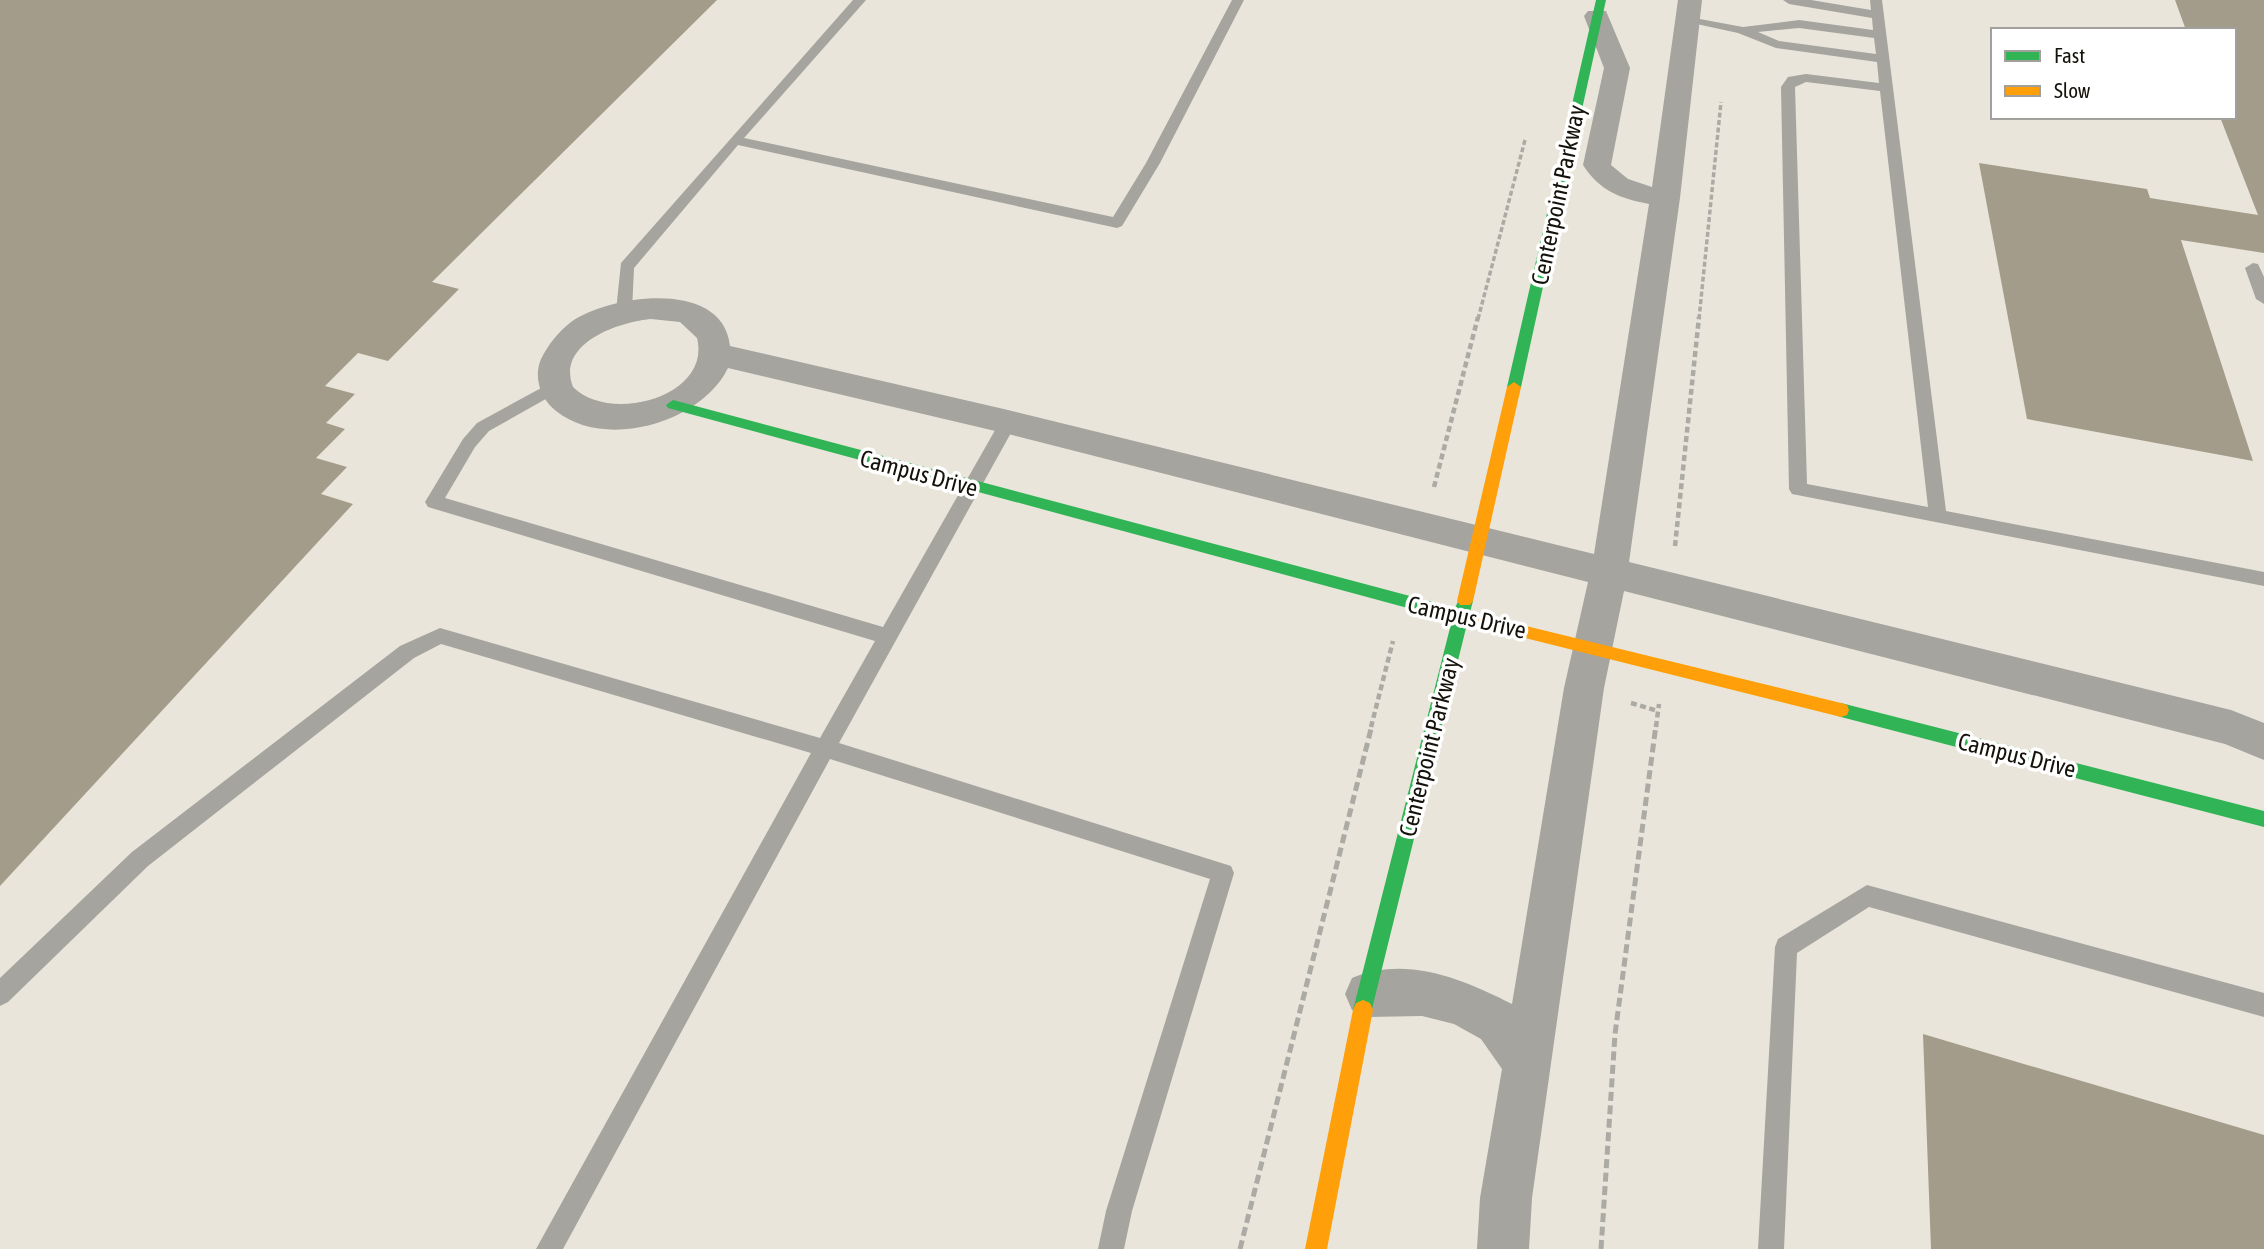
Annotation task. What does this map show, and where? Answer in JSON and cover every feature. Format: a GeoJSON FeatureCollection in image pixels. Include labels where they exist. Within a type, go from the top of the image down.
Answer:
{"type":"FeatureCollection","features":[{"type":"Feature","properties":{"kind":"street"},"geometry":{"type":"LineString","coordinates":[[1598,4],[1617,68],[1597,165],[1606,180],[1629,191],[1665,198]]}},
{"type":"Feature","properties":{"kind":"street","name":"Centerpoint Parkway"},"geometry":{"type":"LineString","coordinates":[[1316,1249],[1326,1179],[1368,994],[1480,540],[1598,4]]}},
{"type":"Feature","properties":{"kind":"street"},"geometry":{"type":"LineString","coordinates":[[1503,1249],[1506,1198],[1593,647],[1609,573],[1665,198],[1689,11]]}},
{"type":"Feature","properties":{"kind":"street"},"geometry":{"type":"LineString","coordinates":[[659,307],[690,314],[711,331],[717,354],[704,382],[673,405],[636,417],[599,418],[570,407],[554,387],[553,369],[561,350],[577,333],[598,320],[624,311],[659,307]]}},
{"type":"Feature","properties":{"kind":"street"},"geometry":{"type":"LineString","coordinates":[[717,354],[1009,422],[2231,728],[2264,742]]}},
{"type":"Feature","properties":{"kind":"street","name":"Campus Drive"},"geometry":{"type":"LineString","coordinates":[[673,405],[973,488],[1462,616],[2264,819]]}},
{"type":"Feature","properties":{"kind":"street"},"geometry":{"type":"LineString","coordinates":[[1368,994],[1422,993],[1461,1003],[1499,1022],[1527,1064]]}},
{"type":"Feature","properties":{"kind":"lane"},"geometry":{"type":"LineString","coordinates":[[624,311],[626,267],[860,0]]}},
{"type":"Feature","properties":{"kind":"lane"},"geometry":{"type":"LineString","coordinates":[[735,140],[1116,223],[1153,163],[1238,0]]}},
{"type":"Feature","properties":{"kind":"lane"},"geometry":{"type":"LineString","coordinates":[[1790,0],[1877,7],[1938,516]]}},
{"type":"Feature","properties":{"kind":"lane"},"geometry":{"type":"LineString","coordinates":[[1689,11],[1776,44],[1883,59]]}},
{"type":"Feature","properties":{"kind":"lane"},"geometry":{"type":"LineString","coordinates":[[1741,30],[1800,24],[1880,35]]}},
{"type":"Feature","properties":{"kind":"lane"},"geometry":{"type":"LineString","coordinates":[[1886,88],[1806,78],[1793,80],[1788,87],[1798,489],[2264,579]]}},
{"type":"Feature","properties":{"kind":"lane"},"geometry":{"type":"LineString","coordinates":[[2253,268],[2264,299]]}},
{"type":"Feature","properties":{"kind":"lane"},"geometry":{"type":"LineString","coordinates":[[554,387],[483,426],[469,443],[434,502],[890,637]]}},
{"type":"Feature","properties":{"kind":"lane"},"geometry":{"type":"LineString","coordinates":[[549,1249],[825,748],[1009,422]]}},
{"type":"Feature","properties":{"kind":"lane"},"geometry":{"type":"LineString","coordinates":[[0,994],[141,859],[407,652],[440,636],[825,748],[1223,873],[1118,1211],[1111,1249]]}},
{"type":"Feature","properties":{"kind":"lane"},"geometry":{"type":"LineString","coordinates":[[1771,1249],[1786,947],[1867,896],[2264,1005]]}},
{"type":"Feature","properties":{"kind":"path"},"geometry":{"type":"LineString","coordinates":[[1675,551],[1722,89]]}},
{"type":"Feature","properties":{"kind":"path"},"geometry":{"type":"LineString","coordinates":[[1433,492],[1528,127]]}},
{"type":"Feature","properties":{"kind":"path"},"geometry":{"type":"LineString","coordinates":[[1240,1249],[1396,629]]}},
{"type":"Feature","properties":{"kind":"path"},"geometry":{"type":"LineString","coordinates":[[1601,1249],[1615,1034],[1659,702]]}},
{"type":"Feature","properties":{"kind":"path"},"geometry":{"type":"LineString","coordinates":[[1646,707],[1658,711]]}},
{"type":"Feature","properties":{"kind":"building"},"geometry":{"type":"Polygon","coordinates":[[[0,0],[717,0],[432,282],[459,289],[388,361],[358,353],[325,386],[355,394],[326,423],[345,429],[316,458],[347,467],[321,494],[353,504],[0,886],[0,0]]]}},
{"type":"Feature","properties":{"kind":"building"},"geometry":{"type":"Polygon","coordinates":[[[2175,0],[2264,0],[2264,253],[2181,240],[2253,461],[2027,419],[1979,163],[2147,189],[2150,198],[2258,215],[2221,119],[2236,119],[2236,28],[2185,28],[2175,0]]]}},
{"type":"Feature","properties":{"kind":"building"},"geometry":{"type":"Polygon","coordinates":[[[1923,1034],[2264,1135],[2264,1249],[1931,1249],[1923,1034]]]}},
{"type":"Feature","properties":{"kind":"traffic: fast"},"geometry":{"type":"LineString","coordinates":[[1514,387],[1601,0]]}},
{"type":"Feature","properties":{"kind":"traffic: fast"},"geometry":{"type":"LineString","coordinates":[[673,405],[1477,620]]}},
{"type":"Feature","properties":{"kind":"traffic: fast"},"geometry":{"type":"LineString","coordinates":[[1363,1010],[1465,601]]}},
{"type":"Feature","properties":{"kind":"traffic: fast"},"geometry":{"type":"LineString","coordinates":[[1841,710],[2264,819]]}},
{"type":"Feature","properties":{"kind":"traffic: slow"},"geometry":{"type":"LineString","coordinates":[[1465,601],[1514,387]]}},
{"type":"Feature","properties":{"kind":"traffic: slow"},"geometry":{"type":"LineString","coordinates":[[1477,620],[1841,710]]}},
{"type":"Feature","properties":{"kind":"traffic: slow"},"geometry":{"type":"LineString","coordinates":[[1316,1249],[1363,1010]]}}]}
